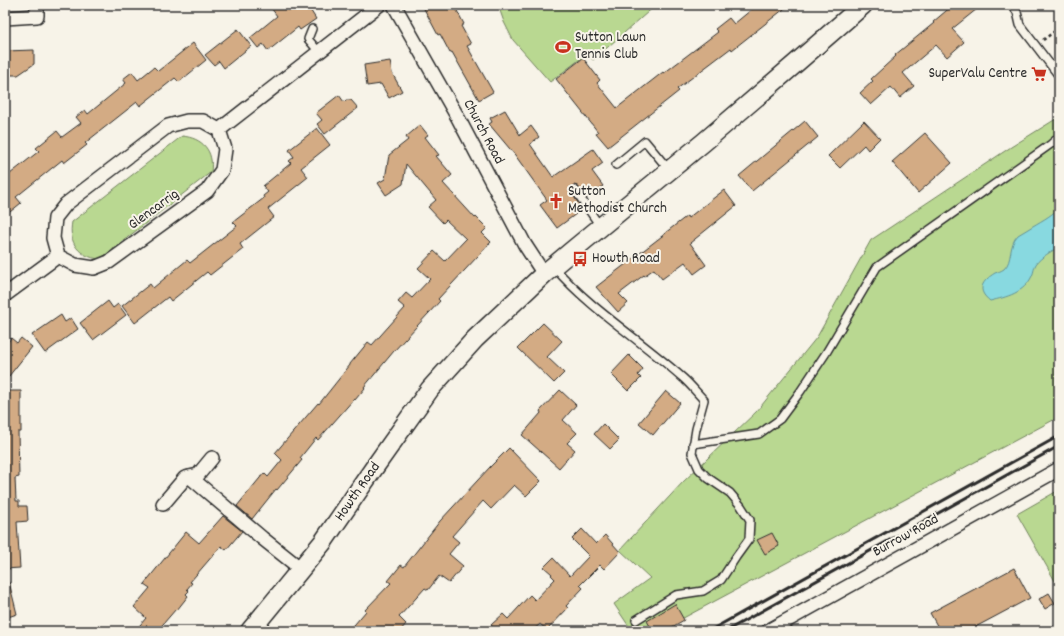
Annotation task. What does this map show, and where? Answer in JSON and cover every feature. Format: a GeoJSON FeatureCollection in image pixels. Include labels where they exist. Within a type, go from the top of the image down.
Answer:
{"type":"FeatureCollection","features":[{"type":"Feature","properties":{"kind":"main road","name":"Howth Road"},"geometry":{"type":"LineString","coordinates":[[250,631],[323,542],[430,389],[475,339],[549,270],[600,226],[669,170],[863,5]]}},
{"type":"Feature","properties":{"kind":"street"},"geometry":{"type":"LineString","coordinates":[[5,18],[37,16],[37,5]]}},
{"type":"Feature","properties":{"kind":"street"},"geometry":{"type":"LineString","coordinates":[[5,295],[58,256],[54,238],[55,218],[66,204],[168,126],[187,121],[203,121],[219,130],[379,5]]}},
{"type":"Feature","properties":{"kind":"street","name":"Church Road"},"geometry":{"type":"LineString","coordinates":[[394,5],[457,116],[525,245],[549,270]]}},
{"type":"Feature","properties":{"kind":"street","name":"Glencarrig"},"geometry":{"type":"LineString","coordinates":[[58,256],[74,265],[94,268],[109,262],[207,191],[222,170],[225,149],[219,130]]}},
{"type":"Feature","properties":{"kind":"street"},"geometry":{"type":"LineString","coordinates":[[163,504],[185,478],[198,475],[212,458]]}},
{"type":"Feature","properties":{"kind":"street","name":"Burrow Road"},"geometry":{"type":"LineString","coordinates":[[768,631],[1059,469]]}},
{"type":"Feature","properties":{"kind":"street"},"geometry":{"type":"LineString","coordinates":[[190,477],[301,569]]}},
{"type":"Feature","properties":{"kind":"lane"},"geometry":{"type":"LineString","coordinates":[[1012,5],[1017,12],[1020,25],[1059,76]]}},
{"type":"Feature","properties":{"kind":"lane"},"geometry":{"type":"LineString","coordinates":[[312,29],[308,40],[319,52]]}},
{"type":"Feature","properties":{"kind":"lane"},"geometry":{"type":"LineString","coordinates":[[693,444],[759,434],[780,419],[826,353],[877,267],[1059,137]]}},
{"type":"Feature","properties":{"kind":"lane"},"geometry":{"type":"LineString","coordinates":[[616,165],[645,141],[669,170]]}},
{"type":"Feature","properties":{"kind":"lane"},"geometry":{"type":"LineString","coordinates":[[575,190],[600,226]]}},
{"type":"Feature","properties":{"kind":"lane"},"geometry":{"type":"LineString","coordinates":[[549,270],[567,282],[674,370],[704,400],[696,429],[692,453],[699,469],[708,478],[730,493],[750,520],[749,539],[721,580],[703,591],[676,595],[636,620]]}},
{"type":"Feature","properties":{"kind":"path"},"geometry":{"type":"LineString","coordinates":[[1036,45],[1059,28]]}},
{"type":"Feature","properties":{"kind":"green space","name":"Sutton Lawn Tennis Club"},"geometry":{"type":"Polygon","coordinates":[[[498,5],[656,5],[593,60],[587,54],[550,82],[513,40],[498,5]]]}},
{"type":"Feature","properties":{"kind":"green space"},"geometry":{"type":"Polygon","coordinates":[[[1059,117],[1059,417],[659,631],[632,631],[614,604],[650,578],[620,550],[683,482],[757,411],[817,337],[871,240],[1059,117]]]}},
{"type":"Feature","properties":{"kind":"green space"},"geometry":{"type":"Polygon","coordinates":[[[182,136],[196,140],[206,147],[211,158],[211,172],[100,259],[93,258],[81,252],[77,248],[72,236],[72,222],[182,136]]]}},
{"type":"Feature","properties":{"kind":"green space"},"geometry":{"type":"Polygon","coordinates":[[[1059,490],[1059,588],[1017,514],[1059,490]]]}},
{"type":"Feature","properties":{"kind":"water"},"geometry":{"type":"Polygon","coordinates":[[[1059,208],[1059,247],[1038,261],[1029,282],[1024,287],[1009,296],[990,301],[983,293],[982,286],[990,276],[1001,271],[1007,266],[1015,239],[1018,235],[1048,217],[1059,208]]]}},
{"type":"Feature","properties":{"kind":"building"},"geometry":{"type":"Polygon","coordinates":[[[269,5],[307,5],[316,19],[300,30],[298,27],[268,51],[263,44],[258,48],[250,38],[277,16],[269,5]]]}},
{"type":"Feature","properties":{"kind":"building"},"geometry":{"type":"Polygon","coordinates":[[[422,5],[454,5],[464,24],[461,26],[471,44],[467,46],[493,92],[479,100],[452,52],[450,53],[440,34],[438,35],[422,5]]]}},
{"type":"Feature","properties":{"kind":"building"},"geometry":{"type":"Polygon","coordinates":[[[757,5],[789,5],[732,50],[731,48],[677,89],[679,91],[608,147],[556,79],[583,58],[600,80],[597,83],[617,108],[718,32],[715,29],[729,18],[734,24],[757,5]]]}},
{"type":"Feature","properties":{"kind":"building"},"geometry":{"type":"Polygon","coordinates":[[[953,5],[982,5],[952,29],[964,42],[947,57],[936,45],[903,73],[914,86],[900,98],[891,87],[871,105],[860,93],[873,81],[871,79],[896,56],[895,55],[934,23],[933,22],[953,5]]]}},
{"type":"Feature","properties":{"kind":"building"},"geometry":{"type":"Polygon","coordinates":[[[238,29],[251,46],[224,68],[219,61],[214,65],[205,55],[238,29]]]}},
{"type":"Feature","properties":{"kind":"building"},"geometry":{"type":"Polygon","coordinates":[[[193,43],[206,60],[179,82],[175,78],[140,106],[137,102],[85,143],[87,145],[64,163],[62,160],[16,197],[21,203],[5,216],[5,178],[39,151],[36,148],[57,131],[62,137],[81,123],[76,117],[85,110],[88,114],[126,83],[123,79],[132,72],[138,80],[154,67],[158,71],[193,43]]]}},
{"type":"Feature","properties":{"kind":"building"},"geometry":{"type":"Polygon","coordinates":[[[34,50],[34,64],[18,75],[5,75],[5,51],[34,50]]]}},
{"type":"Feature","properties":{"kind":"building"},"geometry":{"type":"Polygon","coordinates":[[[390,61],[392,73],[402,91],[389,98],[381,84],[367,86],[364,65],[390,61]]]}},
{"type":"Feature","properties":{"kind":"building"},"geometry":{"type":"Polygon","coordinates":[[[339,95],[344,102],[346,100],[351,100],[358,108],[325,134],[317,124],[322,120],[316,113],[339,95]]]}},
{"type":"Feature","properties":{"kind":"building"},"geometry":{"type":"Polygon","coordinates":[[[505,110],[520,135],[531,126],[539,137],[530,144],[553,177],[593,149],[603,163],[592,171],[603,186],[587,198],[577,186],[572,186],[570,188],[571,192],[579,204],[572,209],[576,214],[557,228],[540,205],[547,200],[515,155],[489,124],[492,122],[490,118],[505,110]]]}},
{"type":"Feature","properties":{"kind":"building"},"geometry":{"type":"Polygon","coordinates":[[[805,121],[818,137],[752,191],[739,176],[805,121]]]}},
{"type":"Feature","properties":{"kind":"building"},"geometry":{"type":"Polygon","coordinates":[[[864,121],[880,138],[868,150],[864,145],[840,168],[828,156],[864,121]]]}},
{"type":"Feature","properties":{"kind":"building"},"geometry":{"type":"Polygon","coordinates":[[[420,125],[428,135],[425,137],[439,155],[436,156],[452,175],[443,183],[475,218],[476,217],[487,228],[482,233],[491,242],[438,299],[440,301],[394,351],[355,400],[354,399],[318,440],[316,438],[300,458],[302,460],[252,519],[237,506],[264,473],[268,477],[282,460],[275,453],[318,403],[319,404],[368,342],[372,345],[405,308],[398,302],[406,293],[412,298],[430,279],[418,268],[434,251],[445,261],[466,239],[446,220],[443,223],[428,207],[436,200],[406,164],[403,184],[386,195],[378,183],[385,179],[389,155],[408,140],[406,137],[420,125]]]}},
{"type":"Feature","properties":{"kind":"building"},"geometry":{"type":"Polygon","coordinates":[[[317,128],[330,145],[301,168],[308,177],[268,209],[274,217],[240,244],[243,249],[210,275],[207,272],[171,301],[168,297],[135,323],[122,306],[150,284],[153,288],[187,260],[190,263],[237,226],[233,222],[264,198],[263,196],[268,192],[263,186],[291,163],[289,161],[294,157],[289,150],[317,128]]]}},
{"type":"Feature","properties":{"kind":"building"},"geometry":{"type":"Polygon","coordinates":[[[925,133],[952,163],[918,193],[892,162],[925,133]]]}},
{"type":"Feature","properties":{"kind":"building"},"geometry":{"type":"Polygon","coordinates":[[[724,190],[736,206],[690,243],[706,265],[694,274],[685,262],[662,279],[654,269],[619,294],[628,303],[618,312],[596,287],[687,216],[688,218],[724,190]]]}},
{"type":"Feature","properties":{"kind":"building"},"geometry":{"type":"Polygon","coordinates":[[[108,301],[113,308],[118,304],[126,315],[93,340],[80,323],[108,301]]]}},
{"type":"Feature","properties":{"kind":"building"},"geometry":{"type":"Polygon","coordinates":[[[61,315],[65,322],[71,318],[78,329],[45,353],[32,335],[61,315]]]}},
{"type":"Feature","properties":{"kind":"building"},"geometry":{"type":"Polygon","coordinates":[[[543,323],[562,341],[547,357],[564,373],[554,383],[518,348],[543,323]]]}},
{"type":"Feature","properties":{"kind":"building"},"geometry":{"type":"Polygon","coordinates":[[[11,338],[17,343],[21,338],[32,347],[5,381],[5,346],[11,338]]]}},
{"type":"Feature","properties":{"kind":"building"},"geometry":{"type":"Polygon","coordinates":[[[629,355],[643,369],[638,375],[641,378],[628,391],[611,374],[629,355]]]}},
{"type":"Feature","properties":{"kind":"building"},"geometry":{"type":"Polygon","coordinates":[[[560,390],[576,405],[563,420],[577,433],[567,443],[575,450],[559,468],[522,435],[541,413],[540,411],[560,390]]]}},
{"type":"Feature","properties":{"kind":"building"},"geometry":{"type":"Polygon","coordinates":[[[5,391],[21,391],[21,432],[18,432],[19,477],[15,478],[16,501],[19,501],[19,506],[27,506],[28,521],[17,522],[20,568],[5,569],[5,391]]]}},
{"type":"Feature","properties":{"kind":"building"},"geometry":{"type":"Polygon","coordinates":[[[666,391],[680,403],[653,435],[639,423],[666,391]]]}},
{"type":"Feature","properties":{"kind":"building"},"geometry":{"type":"Polygon","coordinates":[[[603,424],[619,440],[610,449],[594,434],[603,424]]]}},
{"type":"Feature","properties":{"kind":"building"},"geometry":{"type":"Polygon","coordinates":[[[509,448],[541,481],[526,496],[514,485],[491,509],[483,501],[452,536],[459,542],[449,554],[463,566],[449,583],[439,576],[428,590],[425,588],[399,617],[406,624],[400,631],[349,631],[366,611],[365,610],[391,583],[388,581],[401,565],[404,567],[440,521],[509,448]]]}},
{"type":"Feature","properties":{"kind":"building"},"geometry":{"type":"Polygon","coordinates":[[[223,516],[242,531],[226,550],[221,546],[190,582],[192,583],[187,589],[189,591],[186,594],[188,596],[157,631],[135,631],[146,618],[134,607],[150,588],[144,584],[186,532],[199,543],[223,516]]]}},
{"type":"Feature","properties":{"kind":"building"},"geometry":{"type":"Polygon","coordinates":[[[582,529],[596,544],[605,535],[620,552],[604,569],[600,565],[580,585],[583,588],[566,606],[568,608],[547,630],[540,624],[532,631],[496,631],[491,625],[503,614],[508,619],[530,595],[535,600],[555,579],[544,567],[553,558],[570,576],[589,556],[572,539],[582,529]]]}},
{"type":"Feature","properties":{"kind":"building"},"geometry":{"type":"Polygon","coordinates":[[[772,533],[779,546],[765,554],[757,540],[772,533]]]}},
{"type":"Feature","properties":{"kind":"building"},"geometry":{"type":"Polygon","coordinates":[[[1014,568],[1030,598],[968,631],[940,631],[930,613],[1014,568]]]}},
{"type":"Feature","properties":{"kind":"building"},"geometry":{"type":"Polygon","coordinates":[[[9,582],[17,614],[5,618],[5,583],[9,582]]]}},
{"type":"Feature","properties":{"kind":"building"},"geometry":{"type":"Polygon","coordinates":[[[1049,593],[1055,603],[1045,609],[1039,599],[1049,593]]]}},
{"type":"Feature","properties":{"kind":"building"},"geometry":{"type":"Polygon","coordinates":[[[675,604],[684,620],[665,631],[653,631],[647,621],[675,604]]]}},
{"type":"Feature","properties":{"kind":"railway"},"geometry":{"type":"LineString","coordinates":[[709,631],[1059,436]]}},
{"type":"Feature","properties":{"kind":"railway"},"geometry":{"type":"LineString","coordinates":[[726,631],[1059,446]]}},
{"type":"Feature","properties":{"kind":"place","name":"Sutton Lawn Tennis Club"},"geometry":{"type":"Point","coordinates":[563,47]}},
{"type":"Feature","properties":{"kind":"place","name":"SuperValu Centre"},"geometry":{"type":"Point","coordinates":[1039,74]}},
{"type":"Feature","properties":{"kind":"place","name":"Sutton Methodist Church"},"geometry":{"type":"Point","coordinates":[556,201]}},
{"type":"Feature","properties":{"kind":"place","name":"Howth Road"},"geometry":{"type":"Point","coordinates":[580,259]}}]}
